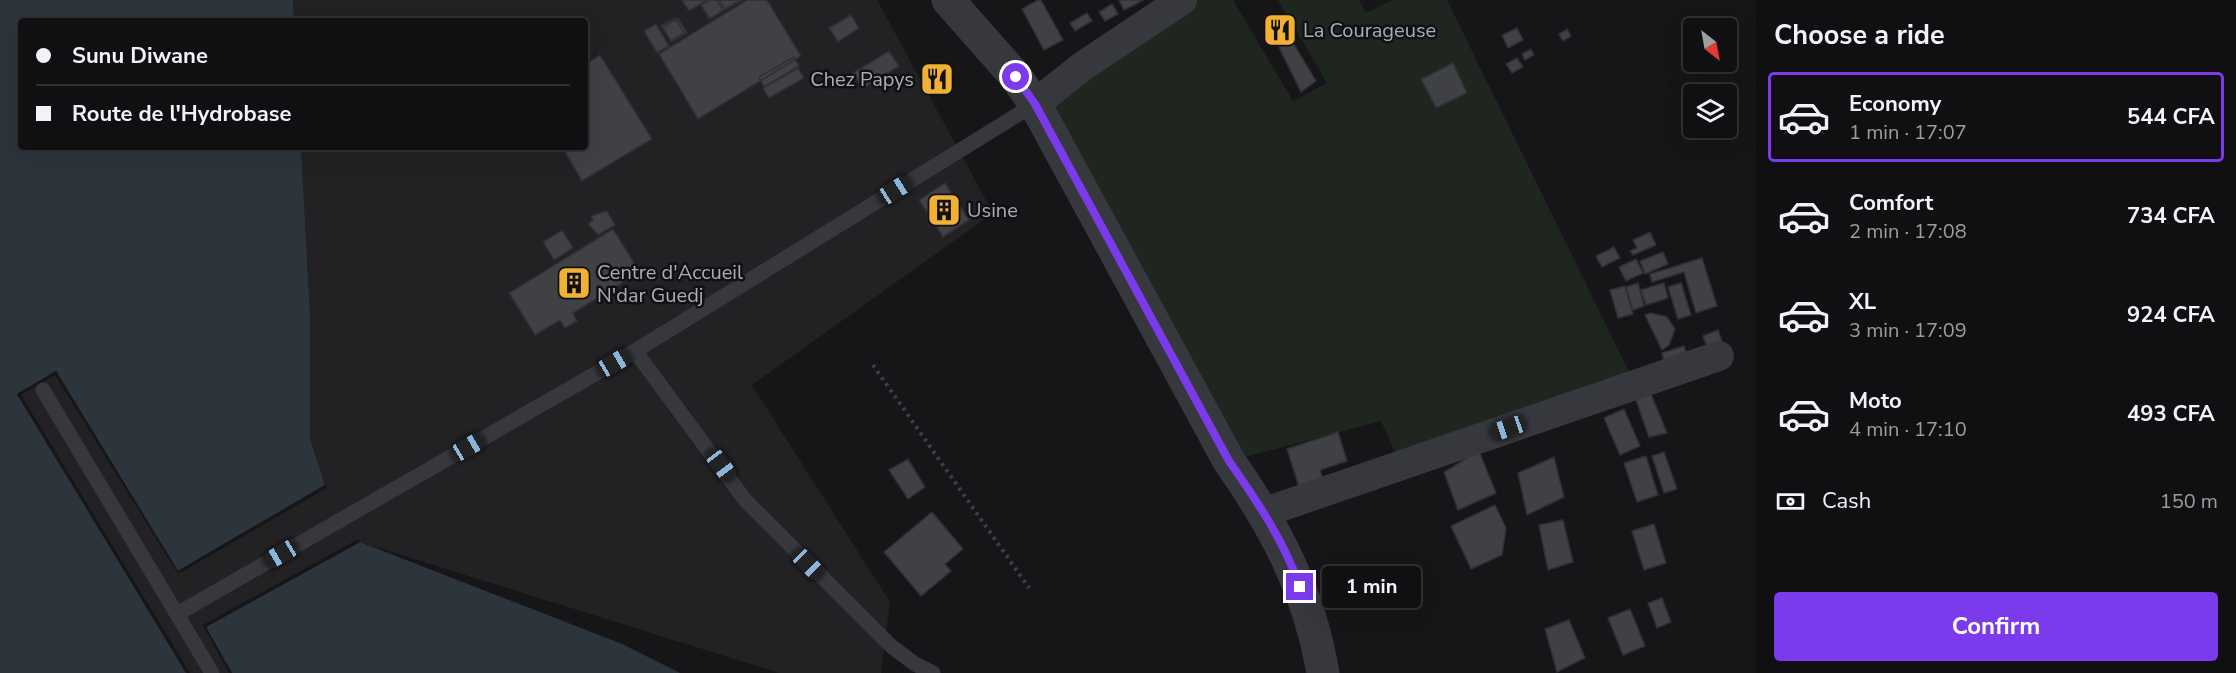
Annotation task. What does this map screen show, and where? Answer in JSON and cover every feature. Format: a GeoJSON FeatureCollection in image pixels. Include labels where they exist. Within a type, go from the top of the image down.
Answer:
{"type":"FeatureCollection","features":[{"type":"Feature","properties":{"kind":"street"},"geometry":{"type":"LineString","coordinates":[[948,0],[1016,77],[1035,104],[1229,461],[1265,513],[1297,577],[1319,648],[1323,673]]}},
{"type":"Feature","properties":{"kind":"street"},"geometry":{"type":"LineString","coordinates":[[1035,104],[1083,66],[1182,0]]}},
{"type":"Feature","properties":{"kind":"street"},"geometry":{"type":"LineString","coordinates":[[1265,513],[1719,356]]}},
{"type":"Feature","properties":{"kind":"lane"},"geometry":{"type":"LineString","coordinates":[[177,614],[634,351],[1035,104]]}},
{"type":"Feature","properties":{"kind":"lane"},"geometry":{"type":"LineString","coordinates":[[634,351],[745,500],[891,646],[915,664],[933,673]]}},
{"type":"Feature","properties":{"kind":"lane"},"geometry":{"type":"LineString","coordinates":[[43,390],[212,673]]}},
{"type":"Feature","properties":{"kind":"path"},"geometry":{"type":"LineString","coordinates":[[873,365],[1029,588]]}},
{"type":"Feature","properties":{"kind":"shaded area"},"geometry":{"type":"Polygon","coordinates":[[[0,0],[293,0],[294,18],[18,18],[18,150],[301,150],[310,314],[310,439],[325,485],[178,571],[56,371],[17,394],[187,673],[0,673],[0,0]]]}},
{"type":"Feature","properties":{"kind":"shaded area"},"geometry":{"type":"Polygon","coordinates":[[[293,0],[877,0],[993,213],[752,385],[890,602],[881,673],[779,673],[360,542],[206,627],[232,673],[187,673],[17,394],[56,371],[179,571],[325,485],[310,439],[310,314],[301,150],[588,150],[588,18],[294,18],[293,0]]]}},
{"type":"Feature","properties":{"kind":"shaded area"},"geometry":{"type":"Polygon","coordinates":[[[1182,0],[1233,0],[1293,101],[1327,83],[1278,0],[1359,0],[1366,13],[1392,0],[1447,0],[1635,384],[1401,465],[1381,421],[1229,461],[1035,104],[1182,0]]]}},
{"type":"Feature","properties":{"kind":"shaded area"},"geometry":{"type":"Polygon","coordinates":[[[360,542],[622,644],[680,673],[232,673],[205,627],[360,542]]]}},
{"type":"Feature","properties":{"kind":"pier"},"geometry":{"type":"Polygon","coordinates":[[[56,371],[178,571],[325,485],[327,488],[178,574],[55,375],[21,395],[190,673],[186,673],[17,394],[56,371]]]}},
{"type":"Feature","properties":{"kind":"pier"},"geometry":{"type":"Polygon","coordinates":[[[358,539],[360,542],[206,627],[232,673],[229,673],[203,625],[358,539]]]}},
{"type":"Feature","properties":{"kind":"building"},"geometry":{"type":"Polygon","coordinates":[[[682,0],[707,0],[689,11],[682,0]]]}},
{"type":"Feature","properties":{"kind":"building"},"geometry":{"type":"Polygon","coordinates":[[[709,0],[717,0],[723,10],[710,19],[701,5],[709,0]]]}},
{"type":"Feature","properties":{"kind":"building"},"geometry":{"type":"Polygon","coordinates":[[[709,0],[742,0],[709,19],[701,5],[709,0]]]}},
{"type":"Feature","properties":{"kind":"building"},"geometry":{"type":"Polygon","coordinates":[[[719,0],[738,0],[739,1],[725,9],[719,0]]]}},
{"type":"Feature","properties":{"kind":"building"},"geometry":{"type":"Polygon","coordinates":[[[747,0],[767,0],[801,56],[698,119],[659,54],[747,0]]]}},
{"type":"Feature","properties":{"kind":"building"},"geometry":{"type":"Polygon","coordinates":[[[1041,0],[1063,40],[1044,50],[1022,9],[1041,0]]]}},
{"type":"Feature","properties":{"kind":"building"},"geometry":{"type":"Polygon","coordinates":[[[1119,0],[1144,0],[1124,10],[1119,0]]]}},
{"type":"Feature","properties":{"kind":"building"},"geometry":{"type":"Polygon","coordinates":[[[1112,4],[1118,14],[1105,21],[1099,12],[1112,4]]]}},
{"type":"Feature","properties":{"kind":"building"},"geometry":{"type":"Polygon","coordinates":[[[1087,13],[1092,21],[1075,31],[1070,23],[1087,13]]]}},
{"type":"Feature","properties":{"kind":"building"},"geometry":{"type":"Polygon","coordinates":[[[851,15],[859,28],[838,42],[829,28],[851,15]]]}},
{"type":"Feature","properties":{"kind":"building"},"geometry":{"type":"Polygon","coordinates":[[[1271,15],[1285,38],[1279,41],[1265,18],[1271,15]]]}},
{"type":"Feature","properties":{"kind":"building"},"geometry":{"type":"Polygon","coordinates":[[[675,18],[684,33],[671,41],[661,26],[675,18]]]}},
{"type":"Feature","properties":{"kind":"building"},"geometry":{"type":"Polygon","coordinates":[[[678,18],[687,33],[671,42],[663,27],[678,18]]]}},
{"type":"Feature","properties":{"kind":"building"},"geometry":{"type":"Polygon","coordinates":[[[656,24],[669,46],[657,53],[644,31],[656,24]]]}},
{"type":"Feature","properties":{"kind":"building"},"geometry":{"type":"Polygon","coordinates":[[[1517,28],[1523,40],[1508,48],[1502,35],[1517,28]]]}},
{"type":"Feature","properties":{"kind":"building"},"geometry":{"type":"Polygon","coordinates":[[[1567,29],[1571,36],[1563,41],[1559,34],[1567,29]]]}},
{"type":"Feature","properties":{"kind":"building"},"geometry":{"type":"Polygon","coordinates":[[[1292,41],[1316,81],[1301,92],[1279,47],[1292,41]]]}},
{"type":"Feature","properties":{"kind":"building"},"geometry":{"type":"Polygon","coordinates":[[[1531,49],[1534,55],[1525,60],[1522,54],[1531,49]]]}},
{"type":"Feature","properties":{"kind":"building"},"geometry":{"type":"Polygon","coordinates":[[[889,51],[899,66],[863,89],[853,73],[889,51]]]}},
{"type":"Feature","properties":{"kind":"building"},"geometry":{"type":"Polygon","coordinates":[[[600,55],[652,139],[582,181],[564,150],[588,150],[588,63],[600,55]]]}},
{"type":"Feature","properties":{"kind":"building"},"geometry":{"type":"Polygon","coordinates":[[[794,57],[799,66],[764,87],[759,77],[794,57]]]}},
{"type":"Feature","properties":{"kind":"building"},"geometry":{"type":"Polygon","coordinates":[[[1517,58],[1523,67],[1512,73],[1506,64],[1517,58]]]}},
{"type":"Feature","properties":{"kind":"building"},"geometry":{"type":"Polygon","coordinates":[[[1453,63],[1467,93],[1436,108],[1421,79],[1453,63]]]}},
{"type":"Feature","properties":{"kind":"building"},"geometry":{"type":"Polygon","coordinates":[[[798,68],[804,78],[769,98],[763,88],[798,68]]]}},
{"type":"Feature","properties":{"kind":"building","name":"Usine"},"geometry":{"type":"Polygon","coordinates":[[[945,183],[969,220],[943,237],[919,200],[945,183]]]}},
{"type":"Feature","properties":{"kind":"building"},"geometry":{"type":"Polygon","coordinates":[[[607,211],[615,225],[598,235],[588,224],[593,220],[591,216],[607,211]]]}},
{"type":"Feature","properties":{"kind":"building","name":"Centre d'Accueil N'dar Guedj"},"geometry":{"type":"Polygon","coordinates":[[[613,229],[640,272],[573,313],[577,321],[565,328],[560,320],[535,335],[509,293],[613,229]]]}},
{"type":"Feature","properties":{"kind":"building"},"geometry":{"type":"Polygon","coordinates":[[[562,230],[573,248],[554,260],[543,242],[562,230]]]}},
{"type":"Feature","properties":{"kind":"building"},"geometry":{"type":"Polygon","coordinates":[[[1650,232],[1656,245],[1633,255],[1630,251],[1637,248],[1633,240],[1650,232]]]}},
{"type":"Feature","properties":{"kind":"building"},"geometry":{"type":"Polygon","coordinates":[[[1614,247],[1620,258],[1602,267],[1596,256],[1614,247]]]}},
{"type":"Feature","properties":{"kind":"building"},"geometry":{"type":"Polygon","coordinates":[[[1663,252],[1668,264],[1645,274],[1640,261],[1663,252]]]}},
{"type":"Feature","properties":{"kind":"building"},"geometry":{"type":"Polygon","coordinates":[[[1702,258],[1717,306],[1696,313],[1684,272],[1652,282],[1650,274],[1702,258]]]}},
{"type":"Feature","properties":{"kind":"building"},"geometry":{"type":"Polygon","coordinates":[[[1636,259],[1643,273],[1626,281],[1619,267],[1636,259]]]}},
{"type":"Feature","properties":{"kind":"building"},"geometry":{"type":"Polygon","coordinates":[[[1638,283],[1644,306],[1633,310],[1626,287],[1638,283]]]}},
{"type":"Feature","properties":{"kind":"building"},"geometry":{"type":"Polygon","coordinates":[[[1664,283],[1668,298],[1646,305],[1641,290],[1664,283]]]}},
{"type":"Feature","properties":{"kind":"building"},"geometry":{"type":"Polygon","coordinates":[[[1681,283],[1691,315],[1678,319],[1668,287],[1681,283]]]}},
{"type":"Feature","properties":{"kind":"building"},"geometry":{"type":"Polygon","coordinates":[[[1625,286],[1633,314],[1618,318],[1610,290],[1625,286]]]}},
{"type":"Feature","properties":{"kind":"building"},"geometry":{"type":"Polygon","coordinates":[[[1651,313],[1667,317],[1675,329],[1669,345],[1662,350],[1645,315],[1651,313]]]}},
{"type":"Feature","properties":{"kind":"building"},"geometry":{"type":"Polygon","coordinates":[[[1718,330],[1725,350],[1710,355],[1703,336],[1718,330]]]}},
{"type":"Feature","properties":{"kind":"building"},"geometry":{"type":"Polygon","coordinates":[[[1684,346],[1688,358],[1665,365],[1662,353],[1684,346]]]}},
{"type":"Feature","properties":{"kind":"building"},"geometry":{"type":"Polygon","coordinates":[[[1651,394],[1667,433],[1649,437],[1635,397],[1651,394]]]}},
{"type":"Feature","properties":{"kind":"building"},"geometry":{"type":"Polygon","coordinates":[[[1624,409],[1640,446],[1620,455],[1604,418],[1624,409]]]}},
{"type":"Feature","properties":{"kind":"building"},"geometry":{"type":"Polygon","coordinates":[[[1338,432],[1347,461],[1320,470],[1324,482],[1300,490],[1287,449],[1338,432]]]}},
{"type":"Feature","properties":{"kind":"building"},"geometry":{"type":"Polygon","coordinates":[[[1479,451],[1496,493],[1458,510],[1444,472],[1479,451]]]}},
{"type":"Feature","properties":{"kind":"building"},"geometry":{"type":"Polygon","coordinates":[[[1664,452],[1677,489],[1664,493],[1652,456],[1664,452]]]}},
{"type":"Feature","properties":{"kind":"building"},"geometry":{"type":"Polygon","coordinates":[[[1646,456],[1658,495],[1637,502],[1624,463],[1646,456]]]}},
{"type":"Feature","properties":{"kind":"building"},"geometry":{"type":"Polygon","coordinates":[[[1554,457],[1564,497],[1527,515],[1518,473],[1554,457]]]}},
{"type":"Feature","properties":{"kind":"building"},"geometry":{"type":"Polygon","coordinates":[[[908,459],[925,487],[908,499],[889,470],[908,459]]]}},
{"type":"Feature","properties":{"kind":"building"},"geometry":{"type":"Polygon","coordinates":[[[1495,505],[1506,528],[1502,555],[1471,569],[1451,526],[1495,505]]]}},
{"type":"Feature","properties":{"kind":"building"},"geometry":{"type":"Polygon","coordinates":[[[932,512],[963,549],[945,564],[951,571],[921,596],[884,552],[932,512]]]}},
{"type":"Feature","properties":{"kind":"building"},"geometry":{"type":"Polygon","coordinates":[[[1563,520],[1573,562],[1548,570],[1539,525],[1563,520]]]}},
{"type":"Feature","properties":{"kind":"building"},"geometry":{"type":"Polygon","coordinates":[[[1654,524],[1666,563],[1644,570],[1632,531],[1654,524]]]}},
{"type":"Feature","properties":{"kind":"building"},"geometry":{"type":"Polygon","coordinates":[[[1662,598],[1671,622],[1657,628],[1648,603],[1662,598]]]}},
{"type":"Feature","properties":{"kind":"building"},"geometry":{"type":"Polygon","coordinates":[[[1630,609],[1645,646],[1623,655],[1608,618],[1630,609]]]}},
{"type":"Feature","properties":{"kind":"building"},"geometry":{"type":"Polygon","coordinates":[[[1569,620],[1585,658],[1557,672],[1545,629],[1569,620]]]}},
{"type":"Feature","properties":{"kind":"place","name":"La Courageuse"},"geometry":{"type":"Point","coordinates":[1280,30]}},
{"type":"Feature","properties":{"kind":"place","name":"Chez Papys"},"geometry":{"type":"Point","coordinates":[937,79]}},
{"type":"Feature","properties":{"kind":"place","name":"Usine"},"geometry":{"type":"Point","coordinates":[944,210]}},
{"type":"Feature","properties":{"kind":"place","name":"Centre d'Accueil N'dar Guedj"},"geometry":{"type":"Point","coordinates":[574,283]}},
{"type":"Feature","properties":{"kind":"route"},"geometry":{"type":"LineString","coordinates":[[1016,77],[1035,104],[1229,461],[1265,513],[1293,567],[1300,587]]}}]}
